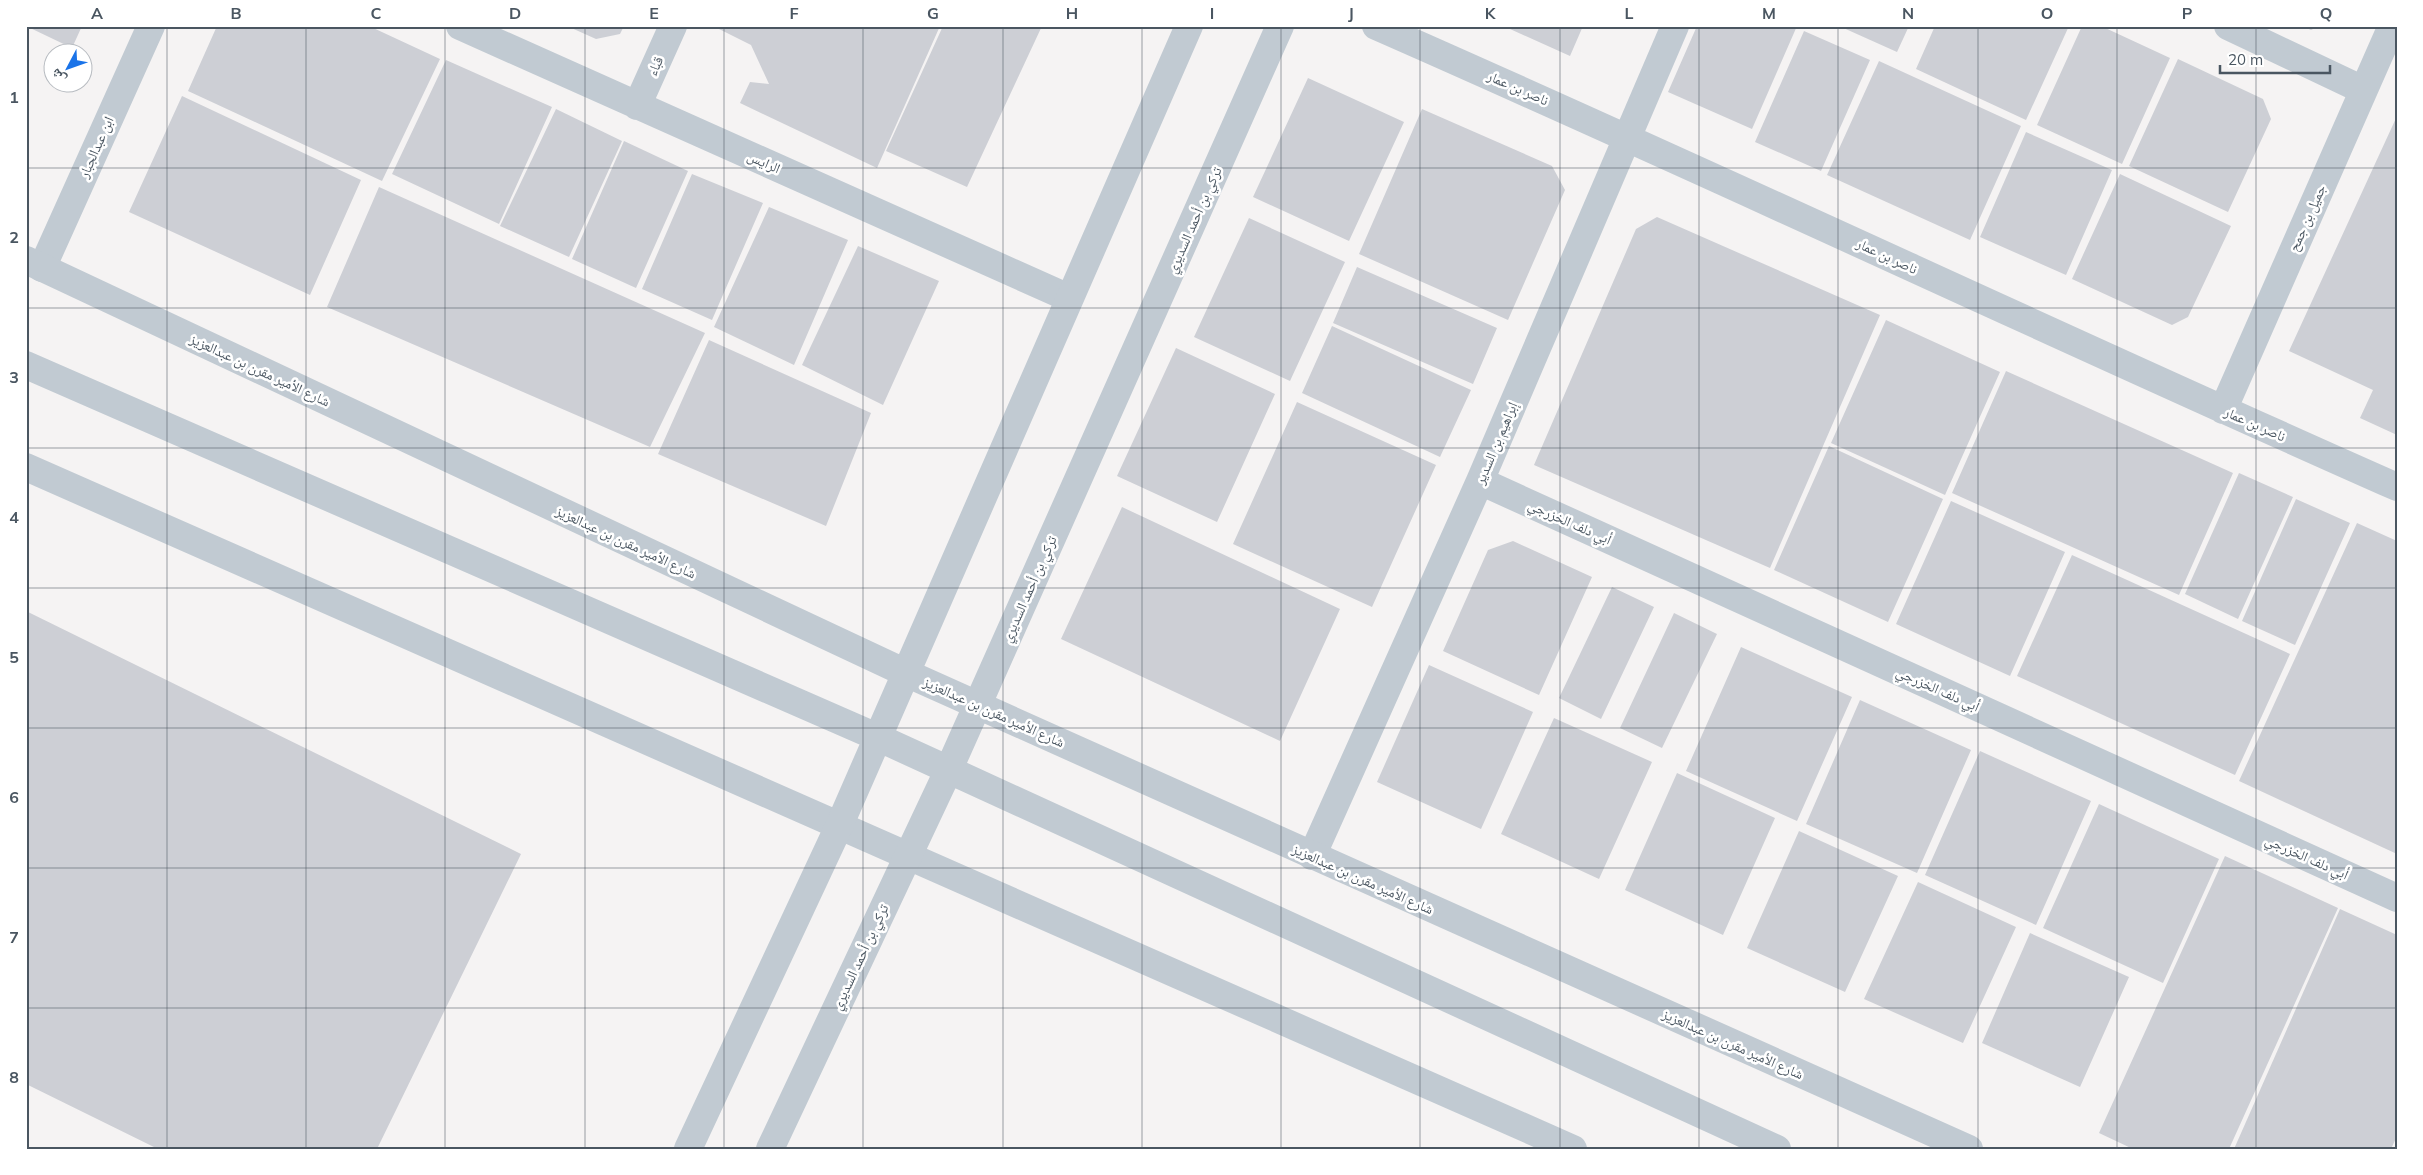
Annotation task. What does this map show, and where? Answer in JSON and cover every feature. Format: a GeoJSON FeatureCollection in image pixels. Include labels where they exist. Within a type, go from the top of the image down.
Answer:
{"type":"FeatureCollection","features":[{"type":"Feature","properties":{"kind":"street","name":"ابن عبدالجبار"},"geometry":{"type":"LineString","coordinates":[[34,264],[151,26]]}},
{"type":"Feature","properties":{"kind":"street","name":"الرايس"},"geometry":{"type":"LineString","coordinates":[[460,26],[1070,298]]}},
{"type":"Feature","properties":{"kind":"street","name":"قباء"},"geometry":{"type":"LineString","coordinates":[[637,106],[673,26]]}},
{"type":"Feature","properties":{"kind":"street"},"geometry":{"type":"LineString","coordinates":[[688,1149],[840,824],[1189,26]]}},
{"type":"Feature","properties":{"kind":"street","name":"تركي بن أحمد السديري"},"geometry":{"type":"LineString","coordinates":[[770,1149],[949,770],[1280,26]]}},
{"type":"Feature","properties":{"kind":"street","name":"ناصر بن عمار"},"geometry":{"type":"LineString","coordinates":[[1376,26],[1627,136],[2223,410],[2397,487]]}},
{"type":"Feature","properties":{"kind":"street","name":"إبراهيم بن السدير"},"geometry":{"type":"LineString","coordinates":[[1312,856],[1480,481],[1675,26]]}},
{"type":"Feature","properties":{"kind":"street"},"geometry":{"type":"LineString","coordinates":[[2228,26],[2363,90]]}},
{"type":"Feature","properties":{"kind":"street","name":"جميل بن جمح"},"geometry":{"type":"LineString","coordinates":[[2223,410],[2392,26]]}},
{"type":"Feature","properties":{"kind":"street","name":"شارع الأمير مقرن بن عبدالعزيز"},"geometry":{"type":"LineString","coordinates":[[34,264],[906,673],[1969,1149]]}},
{"type":"Feature","properties":{"kind":"street"},"geometry":{"type":"LineString","coordinates":[[26,365],[877,737],[1777,1149]]}},
{"type":"Feature","properties":{"kind":"street"},"geometry":{"type":"LineString","coordinates":[[26,467],[840,824],[908,856],[1572,1149]]}},
{"type":"Feature","properties":{"kind":"street","name":"أبي دلف الخزرجي"},"geometry":{"type":"LineString","coordinates":[[1480,481],[2397,898]]}},
{"type":"Feature","properties":{"kind":"building"},"geometry":{"type":"Polygon","coordinates":[[[26,26],[82,26],[75,42],[59,42],[26,26]]]}},
{"type":"Feature","properties":{"kind":"building"},"geometry":{"type":"Polygon","coordinates":[[[217,26],[369,26],[440,59],[382,181],[188,91],[217,26]]]}},
{"type":"Feature","properties":{"kind":"building"},"geometry":{"type":"Polygon","coordinates":[[[567,26],[624,26],[620,34],[596,39],[567,26]]]}},
{"type":"Feature","properties":{"kind":"building"},"geometry":{"type":"Polygon","coordinates":[[[713,26],[940,26],[877,168],[740,103],[750,82],[769,84],[751,45],[713,26]]]}},
{"type":"Feature","properties":{"kind":"building"},"geometry":{"type":"Polygon","coordinates":[[[943,26],[1042,26],[967,187],[886,151],[943,26]]]}},
{"type":"Feature","properties":{"kind":"building"},"geometry":{"type":"Polygon","coordinates":[[[1511,26],[1583,26],[1570,56],[1510,29],[1511,26]]]}},
{"type":"Feature","properties":{"kind":"building"},"geometry":{"type":"Polygon","coordinates":[[[1697,26],[1797,26],[1752,129],[1668,92],[1697,26]]]}},
{"type":"Feature","properties":{"kind":"building"},"geometry":{"type":"Polygon","coordinates":[[[1839,26],[1909,26],[1897,52],[1839,26]]]}},
{"type":"Feature","properties":{"kind":"building"},"geometry":{"type":"Polygon","coordinates":[[[1935,26],[2069,26],[2026,120],[1916,69],[1935,26]]]}},
{"type":"Feature","properties":{"kind":"building"},"geometry":{"type":"Polygon","coordinates":[[[2082,26],[2101,26],[2170,58],[2122,164],[2037,125],[2082,26]]]}},
{"type":"Feature","properties":{"kind":"building"},"geometry":{"type":"Polygon","coordinates":[[[2302,26],[2319,26],[2311,30],[2302,26]]]}},
{"type":"Feature","properties":{"kind":"building"},"geometry":{"type":"Polygon","coordinates":[[[1804,31],[1870,60],[1821,171],[1755,142],[1804,31]]]}},
{"type":"Feature","properties":{"kind":"building"},"geometry":{"type":"Polygon","coordinates":[[[2178,59],[2263,99],[2271,119],[2228,212],[2129,166],[2178,59]]]}},
{"type":"Feature","properties":{"kind":"building"},"geometry":{"type":"Polygon","coordinates":[[[446,60],[552,107],[499,224],[392,174],[446,60]]]}},
{"type":"Feature","properties":{"kind":"building"},"geometry":{"type":"Polygon","coordinates":[[[1879,61],[2021,126],[1970,240],[1827,175],[1879,61]]]}},
{"type":"Feature","properties":{"kind":"building"},"geometry":{"type":"Polygon","coordinates":[[[1308,78],[1404,122],[1349,241],[1253,197],[1308,78]]]}},
{"type":"Feature","properties":{"kind":"building"},"geometry":{"type":"Polygon","coordinates":[[[182,96],[361,180],[310,295],[129,212],[182,96]]]}},
{"type":"Feature","properties":{"kind":"building"},"geometry":{"type":"Polygon","coordinates":[[[556,109],[622,141],[569,257],[500,226],[556,109]]]}},
{"type":"Feature","properties":{"kind":"building"},"geometry":{"type":"Polygon","coordinates":[[[1422,109],[1552,166],[1565,190],[1508,320],[1359,254],[1422,109]]]}},
{"type":"Feature","properties":{"kind":"building"},"geometry":{"type":"Polygon","coordinates":[[[2397,116],[2397,435],[2360,418],[2373,390],[2289,351],[2397,116]]]}},
{"type":"Feature","properties":{"kind":"building"},"geometry":{"type":"Polygon","coordinates":[[[2026,132],[2112,170],[2066,275],[1980,237],[2026,132]]]}},
{"type":"Feature","properties":{"kind":"building"},"geometry":{"type":"Polygon","coordinates":[[[624,141],[688,171],[636,288],[572,259],[624,141]]]}},
{"type":"Feature","properties":{"kind":"building"},"geometry":{"type":"Polygon","coordinates":[[[692,174],[763,203],[712,320],[642,289],[692,174]]]}},
{"type":"Feature","properties":{"kind":"building"},"geometry":{"type":"Polygon","coordinates":[[[2120,174],[2231,226],[2188,317],[2172,325],[2072,279],[2120,174]]]}},
{"type":"Feature","properties":{"kind":"building"},"geometry":{"type":"Polygon","coordinates":[[[379,187],[705,333],[650,447],[327,307],[379,187]]]}},
{"type":"Feature","properties":{"kind":"building"},"geometry":{"type":"Polygon","coordinates":[[[769,207],[848,240],[794,365],[714,327],[769,207]]]}},
{"type":"Feature","properties":{"kind":"building"},"geometry":{"type":"Polygon","coordinates":[[[1657,217],[1880,315],[1770,568],[1534,465],[1636,229],[1657,217]]]}},
{"type":"Feature","properties":{"kind":"building"},"geometry":{"type":"Polygon","coordinates":[[[1249,218],[1345,262],[1290,381],[1194,337],[1249,218]]]}},
{"type":"Feature","properties":{"kind":"building"},"geometry":{"type":"Polygon","coordinates":[[[858,246],[939,281],[883,405],[802,365],[858,246]]]}},
{"type":"Feature","properties":{"kind":"building"},"geometry":{"type":"Polygon","coordinates":[[[1357,267],[1497,328],[1473,384],[1333,323],[1357,267]]]}},
{"type":"Feature","properties":{"kind":"building"},"geometry":{"type":"Polygon","coordinates":[[[1886,320],[2000,372],[1945,495],[1831,443],[1886,320]]]}},
{"type":"Feature","properties":{"kind":"building"},"geometry":{"type":"Polygon","coordinates":[[[1332,326],[1471,390],[1440,457],[1302,393],[1332,326]]]}},
{"type":"Feature","properties":{"kind":"building"},"geometry":{"type":"Polygon","coordinates":[[[709,340],[871,413],[826,526],[658,454],[709,340]]]}},
{"type":"Feature","properties":{"kind":"building"},"geometry":{"type":"Polygon","coordinates":[[[1176,348],[1275,394],[1217,522],[1117,476],[1176,348]]]}},
{"type":"Feature","properties":{"kind":"building"},"geometry":{"type":"Polygon","coordinates":[[[2006,371],[2233,473],[2179,595],[1952,493],[2006,371]]]}},
{"type":"Feature","properties":{"kind":"building"},"geometry":{"type":"Polygon","coordinates":[[[1297,402],[1436,465],[1372,607],[1233,544],[1297,402]]]}},
{"type":"Feature","properties":{"kind":"building"},"geometry":{"type":"Polygon","coordinates":[[[1829,446],[1943,499],[1888,622],[1774,570],[1829,446]]]}},
{"type":"Feature","properties":{"kind":"building"},"geometry":{"type":"Polygon","coordinates":[[[2239,473],[2293,497],[2238,619],[2185,594],[2239,473]]]}},
{"type":"Feature","properties":{"kind":"building"},"geometry":{"type":"Polygon","coordinates":[[[2296,499],[2350,523],[2295,645],[2242,621],[2296,499]]]}},
{"type":"Feature","properties":{"kind":"building"},"geometry":{"type":"Polygon","coordinates":[[[1951,501],[2065,552],[2010,676],[1896,624],[1951,501]]]}},
{"type":"Feature","properties":{"kind":"building"},"geometry":{"type":"Polygon","coordinates":[[[1122,507],[1340,609],[1280,741],[1061,639],[1122,507]]]}},
{"type":"Feature","properties":{"kind":"building"},"geometry":{"type":"Polygon","coordinates":[[[2357,523],[2397,541],[2397,854],[2239,781],[2357,523]]]}},
{"type":"Feature","properties":{"kind":"building"},"geometry":{"type":"Polygon","coordinates":[[[1513,541],[1592,577],[1539,695],[1443,651],[1488,550],[1513,541]]]}},
{"type":"Feature","properties":{"kind":"building"},"geometry":{"type":"Polygon","coordinates":[[[2072,555],[2290,654],[2235,775],[2017,676],[2072,555]]]}},
{"type":"Feature","properties":{"kind":"building"},"geometry":{"type":"Polygon","coordinates":[[[1612,587],[1654,607],[1601,719],[1559,698],[1612,587]]]}},
{"type":"Feature","properties":{"kind":"building"},"geometry":{"type":"Polygon","coordinates":[[[26,611],[521,854],[377,1149],[158,1149],[26,1084],[26,611]]]}},
{"type":"Feature","properties":{"kind":"building"},"geometry":{"type":"Polygon","coordinates":[[[1674,613],[1717,634],[1662,748],[1620,728],[1674,613]]]}},
{"type":"Feature","properties":{"kind":"building"},"geometry":{"type":"Polygon","coordinates":[[[1741,647],[1852,697],[1797,821],[1686,771],[1741,647]]]}},
{"type":"Feature","properties":{"kind":"building"},"geometry":{"type":"Polygon","coordinates":[[[1429,665],[1533,712],[1481,829],[1377,782],[1429,665]]]}},
{"type":"Feature","properties":{"kind":"building"},"geometry":{"type":"Polygon","coordinates":[[[1860,700],[1971,750],[1917,873],[1806,824],[1860,700]]]}},
{"type":"Feature","properties":{"kind":"building"},"geometry":{"type":"Polygon","coordinates":[[[1554,718],[1652,762],[1599,879],[1501,834],[1554,718]]]}},
{"type":"Feature","properties":{"kind":"building"},"geometry":{"type":"Polygon","coordinates":[[[1980,751],[2091,801],[2036,925],[1925,875],[1980,751]]]}},
{"type":"Feature","properties":{"kind":"building"},"geometry":{"type":"Polygon","coordinates":[[[1677,773],[1775,818],[1723,935],[1625,890],[1677,773]]]}},
{"type":"Feature","properties":{"kind":"building"},"geometry":{"type":"Polygon","coordinates":[[[2099,804],[2219,859],[2163,983],[2043,928],[2099,804]]]}},
{"type":"Feature","properties":{"kind":"building"},"geometry":{"type":"Polygon","coordinates":[[[1799,831],[1898,876],[1845,992],[1747,948],[1799,831]]]}},
{"type":"Feature","properties":{"kind":"building"},"geometry":{"type":"Polygon","coordinates":[[[2225,856],[2338,908],[2229,1149],[2133,1149],[2099,1133],[2225,856]]]}},
{"type":"Feature","properties":{"kind":"building"},"geometry":{"type":"Polygon","coordinates":[[[1918,882],[2016,927],[1963,1043],[1864,999],[1918,882]]]}},
{"type":"Feature","properties":{"kind":"building"},"geometry":{"type":"Polygon","coordinates":[[[2340,909],[2397,935],[2397,1136],[2391,1149],[2234,1149],[2340,909]]]}},
{"type":"Feature","properties":{"kind":"building"},"geometry":{"type":"Polygon","coordinates":[[[2030,933],[2129,977],[2080,1087],[1982,1043],[2030,933]]]}}]}
